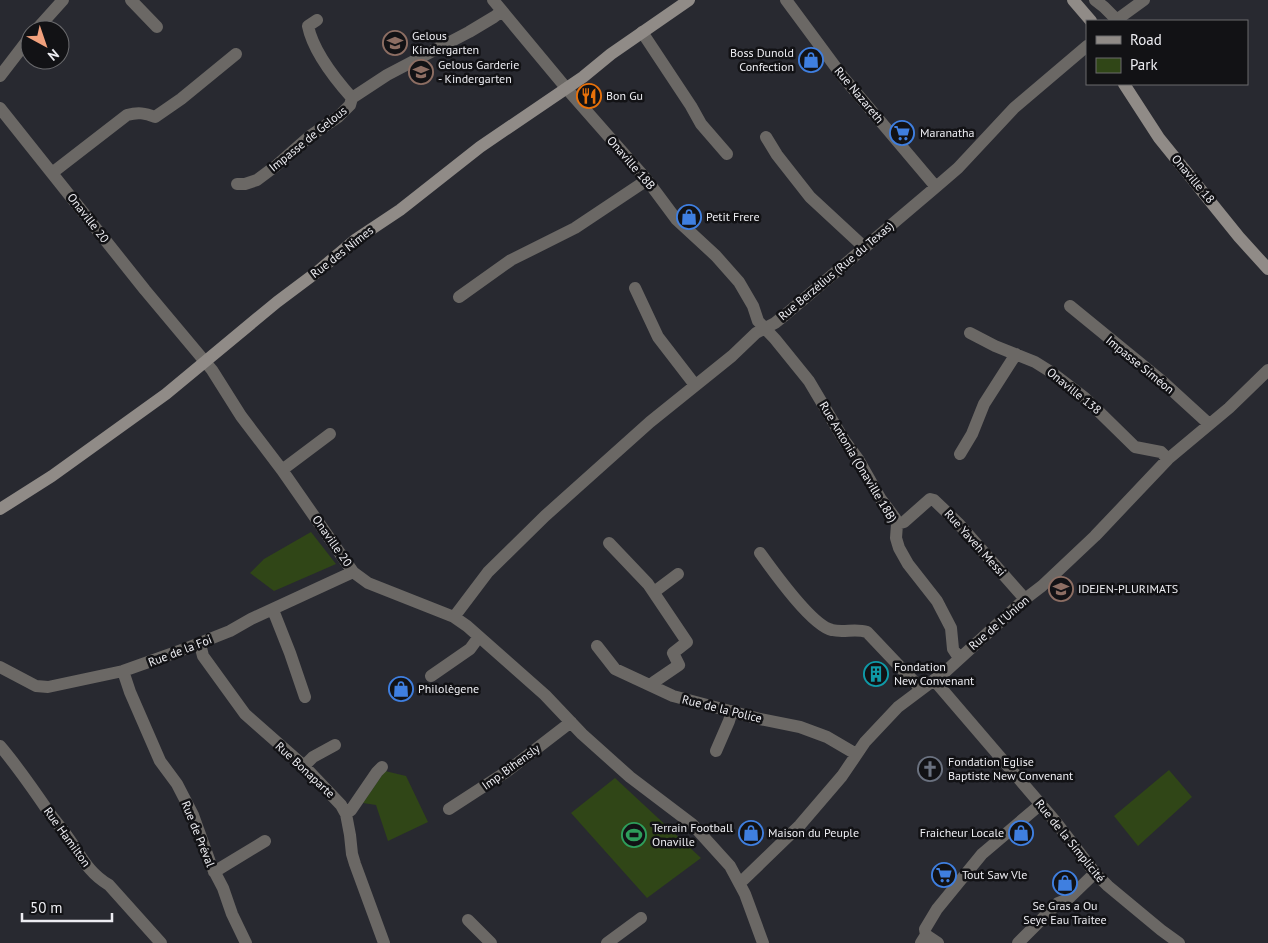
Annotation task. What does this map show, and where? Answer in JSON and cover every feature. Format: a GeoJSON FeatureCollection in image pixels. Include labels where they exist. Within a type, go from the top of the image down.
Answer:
{"type":"FeatureCollection","features":[{"type":"Feature","properties":{"kind":"street"},"geometry":{"type":"LineString","coordinates":[[45,20],[63,0]]}},
{"type":"Feature","properties":{"kind":"street"},"geometry":{"type":"LineString","coordinates":[[131,0],[157,27]]}},
{"type":"Feature","properties":{"kind":"street","name":"Onaville 18B"},"geometry":{"type":"LineString","coordinates":[[494,0],[567,89],[647,180],[676,219],[712,252],[739,282],[753,306],[758,321],[764,328]]}},
{"type":"Feature","properties":{"kind":"street","name":"Rue des Nimes"},"geometry":{"type":"LineString","coordinates":[[0,509],[52,476],[166,394],[355,240],[400,210],[480,147],[567,89],[642,32],[689,0]]}},
{"type":"Feature","properties":{"kind":"street","name":"Rue Nazareth"},"geometry":{"type":"LineString","coordinates":[[786,0],[843,77],[936,187]]}},
{"type":"Feature","properties":{"kind":"street"},"geometry":{"type":"LineString","coordinates":[[1073,0],[1090,20]]}},
{"type":"Feature","properties":{"kind":"street"},"geometry":{"type":"LineString","coordinates":[[1094,0],[1104,6],[1116,20],[1144,0]]}},
{"type":"Feature","properties":{"kind":"street","name":"Impasse de Gelous"},"geometry":{"type":"LineString","coordinates":[[237,184],[245,184],[257,180],[277,166],[310,136],[338,117],[350,105],[352,98],[406,64],[469,32],[502,10]]}},
{"type":"Feature","properties":{"kind":"street"},"geometry":{"type":"LineString","coordinates":[[317,20],[308,26],[312,40],[335,76],[352,98]]}},
{"type":"Feature","properties":{"kind":"street"},"geometry":{"type":"LineString","coordinates":[[642,32],[701,124],[727,154]]}},
{"type":"Feature","properties":{"kind":"street","name":"Rue Berzélius (Rue du Texas)"},"geometry":{"type":"LineString","coordinates":[[454,616],[488,572],[544,516],[650,422],[732,356],[756,333],[775,323],[785,315],[958,168],[1014,108],[1086,47]]}},
{"type":"Feature","properties":{"kind":"street"},"geometry":{"type":"LineString","coordinates":[[0,76],[20,50]]}},
{"type":"Feature","properties":{"kind":"street"},"geometry":{"type":"LineString","coordinates":[[52,173],[127,115],[136,113],[155,117],[181,99],[236,54]]}},
{"type":"Feature","properties":{"kind":"street","name":"Onaville 18"},"geometry":{"type":"LineString","coordinates":[[1125,85],[1159,138],[1268,270]]}},
{"type":"Feature","properties":{"kind":"street","name":"Onaville 20"},"geometry":{"type":"LineString","coordinates":[[0,108],[145,290],[206,362],[241,416],[282,470],[353,572],[368,583],[454,616],[538,688],[582,734],[630,777],[692,824],[730,866],[740,883],[763,943]]}},
{"type":"Feature","properties":{"kind":"street"},"geometry":{"type":"LineString","coordinates":[[766,137],[776,156],[810,197],[864,247]]}},
{"type":"Feature","properties":{"kind":"street"},"geometry":{"type":"LineString","coordinates":[[459,297],[511,260],[582,224],[647,180]]}},
{"type":"Feature","properties":{"kind":"street"},"geometry":{"type":"LineString","coordinates":[[635,288],[658,337],[695,385]]}},
{"type":"Feature","properties":{"kind":"street","name":"Impasse Siméon"},"geometry":{"type":"LineString","coordinates":[[1070,306],[1163,382],[1209,424]]}},
{"type":"Feature","properties":{"kind":"street","name":"Rue Antonia (Onaville 18B)"},"geometry":{"type":"LineString","coordinates":[[764,328],[809,381],[844,440],[858,459],[876,492],[895,518],[897,524],[896,538],[902,556],[937,602],[951,628],[953,649],[959,658]]}},
{"type":"Feature","properties":{"kind":"street","name":"Onaville 138"},"geometry":{"type":"LineString","coordinates":[[970,333],[1035,362],[1068,384],[1135,446],[1161,452],[1168,459]]}},
{"type":"Feature","properties":{"kind":"street"},"geometry":{"type":"LineString","coordinates":[[960,454],[972,434],[984,404],[1016,354]]}},
{"type":"Feature","properties":{"kind":"street","name":"Rue de l'Union"},"geometry":{"type":"LineString","coordinates":[[740,883],[800,824],[842,776],[865,742],[898,706],[946,671],[1025,599],[1042,586],[1095,536],[1168,459],[1229,408],[1268,370]]}},
{"type":"Feature","properties":{"kind":"street"},"geometry":{"type":"LineString","coordinates":[[282,470],[330,434]]}},
{"type":"Feature","properties":{"kind":"street","name":"Rue Yaveh Messi"},"geometry":{"type":"LineString","coordinates":[[897,524],[904,522],[930,499],[939,502],[1025,599]]}},
{"type":"Feature","properties":{"kind":"street"},"geometry":{"type":"LineString","coordinates":[[609,543],[654,592],[687,642],[673,652],[679,665],[654,682],[652,686]]}},
{"type":"Feature","properties":{"kind":"street"},"geometry":{"type":"LineString","coordinates":[[760,553],[804,609],[824,626],[832,630],[858,629],[867,632],[921,689]]}},
{"type":"Feature","properties":{"kind":"street","name":"Rue de la Foi"},"geometry":{"type":"LineString","coordinates":[[0,667],[36,686],[48,687],[123,672],[230,631],[251,619],[353,572]]}},
{"type":"Feature","properties":{"kind":"street"},"geometry":{"type":"LineString","coordinates":[[654,592],[678,574]]}},
{"type":"Feature","properties":{"kind":"street"},"geometry":{"type":"LineString","coordinates":[[273,610],[305,698]]}},
{"type":"Feature","properties":{"kind":"street"},"geometry":{"type":"LineString","coordinates":[[431,676],[470,649],[478,638]]}},
{"type":"Feature","properties":{"kind":"street","name":"Rue Bonaparte"},"geometry":{"type":"LineString","coordinates":[[200,644],[203,656],[245,714],[304,766],[342,805],[346,814],[352,854],[384,943]]}},
{"type":"Feature","properties":{"kind":"street","name":"Rue de la Police"},"geometry":{"type":"LineString","coordinates":[[597,646],[616,670],[673,696],[732,710],[760,719],[800,726],[827,737],[856,754]]}},
{"type":"Feature","properties":{"kind":"street","name":"Rue de Préval"},"geometry":{"type":"LineString","coordinates":[[123,672],[160,761],[170,772],[193,815],[214,872],[223,888],[232,914],[246,943]]}},
{"type":"Feature","properties":{"kind":"street","name":"Rue de la Simplicité"},"geometry":{"type":"LineString","coordinates":[[934,680],[1041,804],[1095,873],[1108,886],[1179,943]]}},
{"type":"Feature","properties":{"kind":"street"},"geometry":{"type":"LineString","coordinates":[[716,751],[732,710]]}},
{"type":"Feature","properties":{"kind":"street","name":"Imp. Bihensly"},"geometry":{"type":"LineString","coordinates":[[449,809],[506,772],[571,722]]}},
{"type":"Feature","properties":{"kind":"street","name":"Rue Hamilton"},"geometry":{"type":"LineString","coordinates":[[0,746],[29,782],[84,862],[100,880],[109,885],[161,943]]}},
{"type":"Feature","properties":{"kind":"street"},"geometry":{"type":"LineString","coordinates":[[304,766],[313,757],[335,746]]}},
{"type":"Feature","properties":{"kind":"street"},"geometry":{"type":"LineString","coordinates":[[346,814],[351,810],[382,767]]}},
{"type":"Feature","properties":{"kind":"street"},"geometry":{"type":"LineString","coordinates":[[938,943],[924,939],[925,929],[937,909],[982,854],[1041,804]]}},
{"type":"Feature","properties":{"kind":"street"},"geometry":{"type":"LineString","coordinates":[[214,872],[265,841]]}},
{"type":"Feature","properties":{"kind":"street"},"geometry":{"type":"LineString","coordinates":[[1018,943],[1058,904],[1068,899],[1095,873]]}},
{"type":"Feature","properties":{"kind":"street"},"geometry":{"type":"LineString","coordinates":[[607,943],[641,918]]}},
{"type":"Feature","properties":{"kind":"street"},"geometry":{"type":"LineString","coordinates":[[468,920],[491,943]]}},
{"type":"Feature","properties":{"kind":"green space"},"geometry":{"type":"Polygon","coordinates":[[[311,532],[336,564],[274,591],[250,573],[264,559],[311,532]]]}},
{"type":"Feature","properties":{"kind":"green space"},"geometry":{"type":"Polygon","coordinates":[[[1169,770],[1192,797],[1138,846],[1114,816],[1169,770]]]}},
{"type":"Feature","properties":{"kind":"green space"},"geometry":{"type":"Polygon","coordinates":[[[385,771],[406,776],[428,822],[388,841],[376,805],[363,803],[385,771]]]}},
{"type":"Feature","properties":{"kind":"green space","name":"Terrain Football Onaville"},"geometry":{"type":"Polygon","coordinates":[[[615,778],[701,858],[647,898],[571,813],[615,778]]]}},
{"type":"Feature","properties":{"kind":"place","name":"Gelous Kindergarten"},"geometry":{"type":"Point","coordinates":[395,43]}},
{"type":"Feature","properties":{"kind":"place","name":"Boss Dunold Confection"},"geometry":{"type":"Point","coordinates":[811,60]}},
{"type":"Feature","properties":{"kind":"place","name":"Gelous Garderie - Kindergarten"},"geometry":{"type":"Point","coordinates":[421,72]}},
{"type":"Feature","properties":{"kind":"place","name":"Bon Gu"},"geometry":{"type":"Point","coordinates":[589,96]}},
{"type":"Feature","properties":{"kind":"place","name":"Maranatha"},"geometry":{"type":"Point","coordinates":[902,133]}},
{"type":"Feature","properties":{"kind":"place","name":"Petit Frere"},"geometry":{"type":"Point","coordinates":[689,217]}},
{"type":"Feature","properties":{"kind":"place","name":"IDEJEN-PLURIMATS"},"geometry":{"type":"Point","coordinates":[1061,589]}},
{"type":"Feature","properties":{"kind":"place","name":"Fondation New Convenant"},"geometry":{"type":"Point","coordinates":[876,674]}},
{"type":"Feature","properties":{"kind":"place","name":"Philolègene"},"geometry":{"type":"Point","coordinates":[401,689]}},
{"type":"Feature","properties":{"kind":"place","name":"Fondation Eglise Baptiste New Convenant"},"geometry":{"type":"Point","coordinates":[930,769]}},
{"type":"Feature","properties":{"kind":"place","name":"Maison du Peuple"},"geometry":{"type":"Point","coordinates":[751,833]}},
{"type":"Feature","properties":{"kind":"place","name":"Fraicheur Locale"},"geometry":{"type":"Point","coordinates":[1021,833]}},
{"type":"Feature","properties":{"kind":"place","name":"Terrain Football Onaville"},"geometry":{"type":"Point","coordinates":[634,835]}},
{"type":"Feature","properties":{"kind":"place","name":"Tout Saw Vle"},"geometry":{"type":"Point","coordinates":[944,875]}},
{"type":"Feature","properties":{"kind":"place","name":"Se Gras a Ou Seye Eau Traitee"},"geometry":{"type":"Point","coordinates":[1065,883]}}]}
